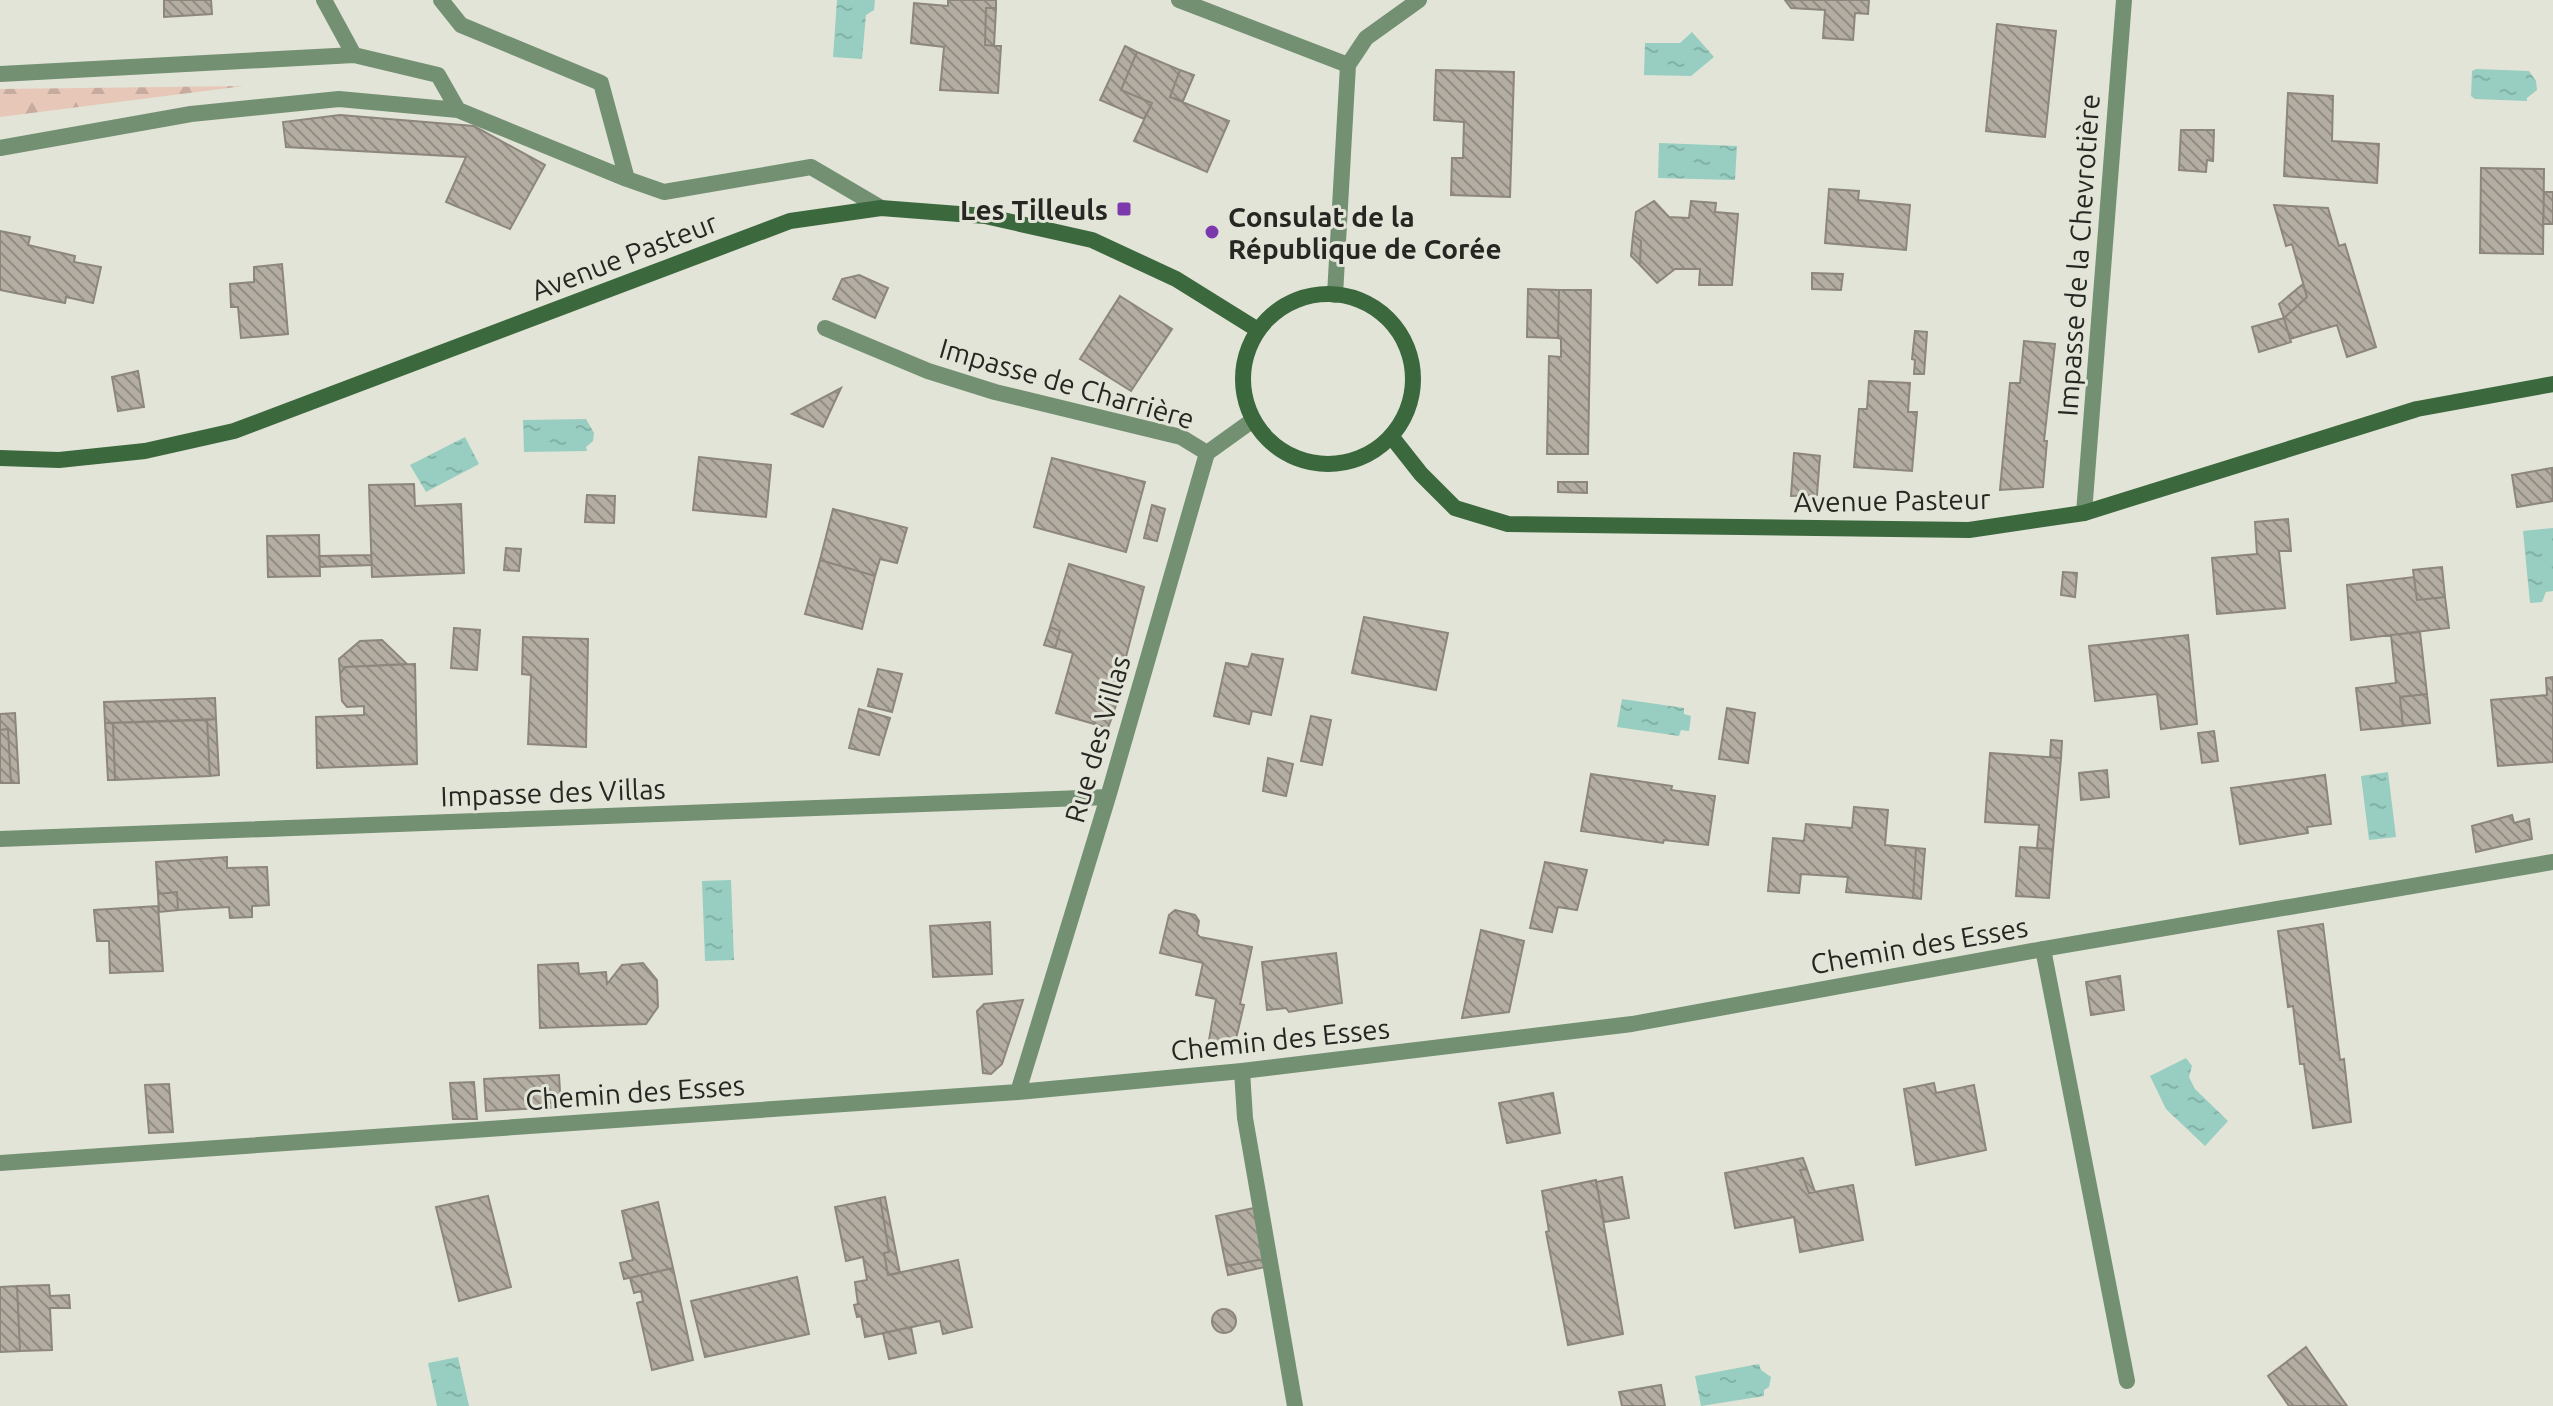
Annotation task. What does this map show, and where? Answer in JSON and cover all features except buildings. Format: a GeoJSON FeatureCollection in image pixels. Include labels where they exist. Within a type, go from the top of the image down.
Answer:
{"type":"FeatureCollection","features":[{"type":"Feature","properties":{"kind":"main road","name":"Avenue Pasteur"},"geometry":{"type":"LineString","coordinates":[[0,458],[59,460],[145,451],[234,431],[790,221],[881,208],[985,216],[1092,240],[1176,279],[1258,330]]}},
{"type":"Feature","properties":{"kind":"main road"},"geometry":{"type":"LineString","coordinates":[[1335,295],[1355,298],[1381,312],[1395,325],[1409,351],[1413,375],[1410,405],[1391,436],[1368,454],[1328,465],[1299,460],[1271,443],[1253,420],[1243,389],[1245,359],[1258,330],[1279,309],[1301,298],[1335,295]]}},
{"type":"Feature","properties":{"kind":"main road","name":"Avenue Pasteur"},"geometry":{"type":"LineString","coordinates":[[1391,436],[1421,474],[1455,508],[1508,524],[1969,530],[2084,513],[2417,409],[2553,384]]}},
{"type":"Feature","properties":{"kind":"street"},"geometry":{"type":"LineString","coordinates":[[324,0],[354,55]]}},
{"type":"Feature","properties":{"kind":"street"},"geometry":{"type":"LineString","coordinates":[[441,0],[461,25],[601,83],[627,179]]}},
{"type":"Feature","properties":{"kind":"street"},"geometry":{"type":"LineString","coordinates":[[1179,0],[1348,65]]}},
{"type":"Feature","properties":{"kind":"street"},"geometry":{"type":"LineString","coordinates":[[1335,295],[1348,65],[1366,38],[1419,0]]}},
{"type":"Feature","properties":{"kind":"street","name":"Impasse de la Chevrotière"},"geometry":{"type":"LineString","coordinates":[[2084,513],[2124,0]]}},
{"type":"Feature","properties":{"kind":"street"},"geometry":{"type":"LineString","coordinates":[[0,74],[354,55],[438,75],[458,110]]}},
{"type":"Feature","properties":{"kind":"street"},"geometry":{"type":"LineString","coordinates":[[0,148],[191,114],[339,99],[458,110],[664,192],[811,167],[881,208]]}},
{"type":"Feature","properties":{"kind":"street","name":"Impasse de Charrière"},"geometry":{"type":"LineString","coordinates":[[825,328],[941,375],[995,392],[1181,437],[1207,453]]}},
{"type":"Feature","properties":{"kind":"street"},"geometry":{"type":"LineString","coordinates":[[1207,453],[1253,420]]}},
{"type":"Feature","properties":{"kind":"street","name":"Rue des Villas"},"geometry":{"type":"LineString","coordinates":[[1018,1092],[1108,797],[1207,453]]}},
{"type":"Feature","properties":{"kind":"street","name":"Impasse des Villas"},"geometry":{"type":"LineString","coordinates":[[0,839],[1108,797]]}},
{"type":"Feature","properties":{"kind":"street","name":"Chemin des Esses"},"geometry":{"type":"LineString","coordinates":[[0,1163],[1018,1092],[1242,1071],[1632,1024],[2043,949],[2553,862]]}},
{"type":"Feature","properties":{"kind":"street"},"geometry":{"type":"LineString","coordinates":[[2043,949],[2127,1381]]}},
{"type":"Feature","properties":{"kind":"street"},"geometry":{"type":"LineString","coordinates":[[1242,1071],[1245,1118],[1295,1406]]}},
{"type":"Feature","properties":{"kind":"green space"},"geometry":{"type":"Polygon","coordinates":[[[244,86],[0,117],[0,89],[244,86]]]}},
{"type":"Feature","properties":{"kind":"water"},"geometry":{"type":"Polygon","coordinates":[[[837,0],[875,0],[874,10],[866,15],[862,59],[833,57],[837,0]]]}},
{"type":"Feature","properties":{"kind":"water"},"geometry":{"type":"Polygon","coordinates":[[[1692,32],[1714,57],[1691,76],[1644,75],[1645,43],[1680,43],[1692,32]]]}},
{"type":"Feature","properties":{"kind":"water"},"geometry":{"type":"Polygon","coordinates":[[[2472,71],[2529,71],[2536,81],[2537,90],[2527,101],[2475,99],[2471,96],[2472,71]]]}},
{"type":"Feature","properties":{"kind":"water"},"geometry":{"type":"Polygon","coordinates":[[[1659,143],[1737,146],[1735,180],[1658,178],[1659,143]]]}},
{"type":"Feature","properties":{"kind":"water"},"geometry":{"type":"Polygon","coordinates":[[[586,419],[594,433],[587,451],[524,452],[523,420],[586,419]]]}},
{"type":"Feature","properties":{"kind":"water"},"geometry":{"type":"Polygon","coordinates":[[[465,437],[479,464],[426,492],[410,465],[465,437]]]}},
{"type":"Feature","properties":{"kind":"water"},"geometry":{"type":"Polygon","coordinates":[[[2553,528],[2553,591],[2546,592],[2542,602],[2530,603],[2523,531],[2553,528]]]}},
{"type":"Feature","properties":{"kind":"water"},"geometry":{"type":"Polygon","coordinates":[[[1622,699],[1684,708],[1684,714],[1691,716],[1689,731],[1681,730],[1679,736],[1617,727],[1622,699]]]}},
{"type":"Feature","properties":{"kind":"water"},"geometry":{"type":"Polygon","coordinates":[[[2388,772],[2396,837],[2369,840],[2361,776],[2388,772]]]}},
{"type":"Feature","properties":{"kind":"water"},"geometry":{"type":"Polygon","coordinates":[[[731,880],[734,960],[705,961],[702,881],[731,880]]]}},
{"type":"Feature","properties":{"kind":"water"},"geometry":{"type":"Polygon","coordinates":[[[2186,1058],[2192,1066],[2189,1077],[2195,1089],[2228,1121],[2205,1146],[2166,1109],[2150,1076],[2186,1058]]]}},
{"type":"Feature","properties":{"kind":"water"},"geometry":{"type":"Polygon","coordinates":[[[458,1357],[469,1406],[437,1406],[428,1363],[458,1357]]]}},
{"type":"Feature","properties":{"kind":"water"},"geometry":{"type":"Polygon","coordinates":[[[1759,1364],[1761,1370],[1771,1377],[1764,1396],[1701,1406],[1695,1376],[1759,1364]]]}},
{"type":"Feature","properties":{"kind":"place","name":"Les Tilleuls"},"geometry":{"type":"Point","coordinates":[1124,209]}},
{"type":"Feature","properties":{"kind":"place","name":"Consulat de la République de Corée"},"geometry":{"type":"Point","coordinates":[1212,232]}}]}
